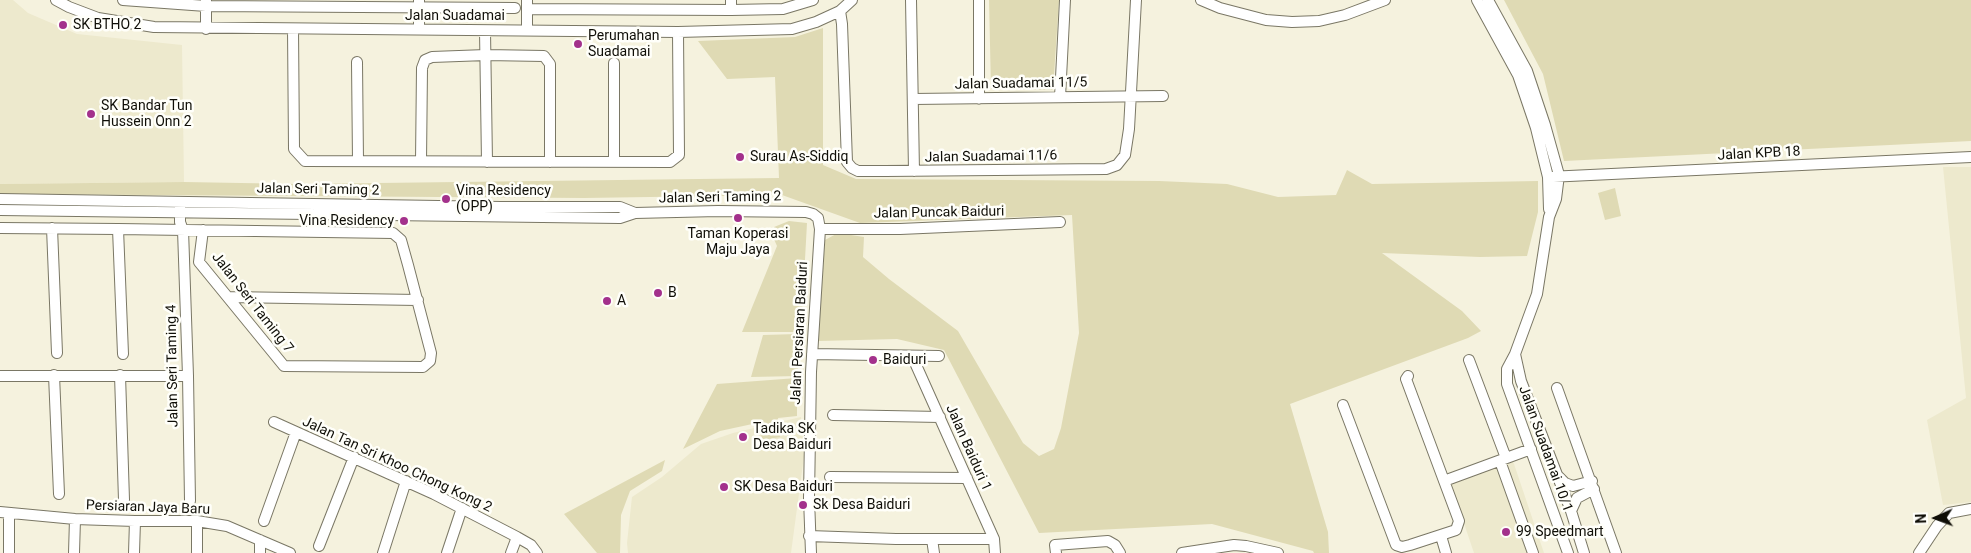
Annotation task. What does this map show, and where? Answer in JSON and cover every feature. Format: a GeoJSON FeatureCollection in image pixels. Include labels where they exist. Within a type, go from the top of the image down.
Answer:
{"type":"FeatureCollection","features":[{"type":"Feature","properties":{"kind":"street","name":"Jalan Suadamai"},"geometry":{"type":"LineString","coordinates":[[56,0],[87,15],[108,21],[154,27],[206,29],[678,32],[792,29],[816,22],[840,11],[852,0]]}},
{"type":"Feature","properties":{"kind":"street"},"geometry":{"type":"LineString","coordinates":[[124,0],[206,3],[419,4],[515,8]]}},
{"type":"Feature","properties":{"kind":"street"},"geometry":{"type":"LineString","coordinates":[[527,30],[527,4],[731,5],[783,9],[813,0]]}},
{"type":"Feature","properties":{"kind":"street"},"geometry":{"type":"LineString","coordinates":[[911,0],[914,172]]}},
{"type":"Feature","properties":{"kind":"street"},"geometry":{"type":"LineString","coordinates":[[979,0],[980,99]]}},
{"type":"Feature","properties":{"kind":"street"},"geometry":{"type":"LineString","coordinates":[[1060,97],[1065,0]]}},
{"type":"Feature","properties":{"kind":"street"},"geometry":{"type":"LineString","coordinates":[[1130,96],[1136,0]]}},
{"type":"Feature","properties":{"kind":"street"},"geometry":{"type":"LineString","coordinates":[[1201,0],[1220,8],[1266,20],[1292,22],[1319,21],[1345,15],[1385,0]]}},
{"type":"Feature","properties":{"kind":"street","name":"Jalan Suadamai 10/1"},"geometry":{"type":"LineString","coordinates":[[1477,0],[1518,75],[1554,176]]}},
{"type":"Feature","properties":{"kind":"street","name":"Jalan Suadamai 10/1"},"geometry":{"type":"LineString","coordinates":[[1488,0],[1527,71],[1545,125],[1554,176],[1556,199],[1549,217],[1536,294],[1515,354],[1507,370],[1507,384],[1568,553]]}},
{"type":"Feature","properties":{"kind":"street"},"geometry":{"type":"LineString","coordinates":[[206,3],[206,29]]}},
{"type":"Feature","properties":{"kind":"street"},"geometry":{"type":"LineString","coordinates":[[419,4],[419,30]]}},
{"type":"Feature","properties":{"kind":"street","name":"Jalan Suadamai 11/6"},"geometry":{"type":"LineString","coordinates":[[840,11],[847,162],[858,171],[1106,170],[1117,165],[1125,155],[1130,96]]}},
{"type":"Feature","properties":{"kind":"street"},"geometry":{"type":"LineString","coordinates":[[293,29],[294,148],[305,161],[670,162],[680,155],[678,32]]}},
{"type":"Feature","properties":{"kind":"street"},"geometry":{"type":"LineString","coordinates":[[485,30],[487,162]]}},
{"type":"Feature","properties":{"kind":"street"},"geometry":{"type":"LineString","coordinates":[[422,161],[422,68],[425,60],[432,57],[486,55],[544,56],[550,64],[550,162]]}},
{"type":"Feature","properties":{"kind":"street"},"geometry":{"type":"LineString","coordinates":[[357,62],[358,161]]}},
{"type":"Feature","properties":{"kind":"street"},"geometry":{"type":"LineString","coordinates":[[614,63],[614,162]]}},
{"type":"Feature","properties":{"kind":"street","name":"Jalan Suadamai 11/5"},"geometry":{"type":"LineString","coordinates":[[913,99],[1163,96]]}},
{"type":"Feature","properties":{"kind":"street","name":"Jalan KPB 18"},"geometry":{"type":"LineString","coordinates":[[1554,176],[1971,157]]}},
{"type":"Feature","properties":{"kind":"street","name":"Jalan Seri Taming 2"},"geometry":{"type":"LineString","coordinates":[[0,199],[183,207],[620,218],[635,213],[718,211],[806,212],[818,218],[820,229]]}},
{"type":"Feature","properties":{"kind":"street"},"geometry":{"type":"LineString","coordinates":[[0,210],[183,207]]}},
{"type":"Feature","properties":{"kind":"street","name":"Jalan Seri Taming 4"},"geometry":{"type":"LineString","coordinates":[[183,207],[190,501]]}},
{"type":"Feature","properties":{"kind":"street","name":"Jalan Puncak Baiduri"},"geometry":{"type":"LineString","coordinates":[[820,229],[900,229],[1060,222]]}},
{"type":"Feature","properties":{"kind":"street"},"geometry":{"type":"LineString","coordinates":[[0,228],[392,232],[401,240],[418,300],[228,298]]}},
{"type":"Feature","properties":{"kind":"street"},"geometry":{"type":"LineString","coordinates":[[52,228],[57,353]]}},
{"type":"Feature","properties":{"kind":"street"},"geometry":{"type":"LineString","coordinates":[[118,229],[123,354]]}},
{"type":"Feature","properties":{"kind":"street","name":"Jalan Persiaran Baiduri"},"geometry":{"type":"LineString","coordinates":[[811,553],[809,536],[812,354],[820,229]]}},
{"type":"Feature","properties":{"kind":"street","name":"Jalan Seri Taming 7"},"geometry":{"type":"LineString","coordinates":[[203,230],[199,262],[284,366],[422,367],[430,361],[432,353],[418,300]]}},
{"type":"Feature","properties":{"kind":"street"},"geometry":{"type":"LineString","coordinates":[[812,354],[939,356]]}},
{"type":"Feature","properties":{"kind":"street","name":"Jalan Suadamai 10/1"},"geometry":{"type":"LineString","coordinates":[[1515,354],[1521,381],[1571,511],[1584,553]]}},
{"type":"Feature","properties":{"kind":"street","name":"Jalan Baiduri 1"},"geometry":{"type":"LineString","coordinates":[[912,356],[994,539],[996,553]]}},
{"type":"Feature","properties":{"kind":"street"},"geometry":{"type":"LineString","coordinates":[[1469,360],[1503,457],[1533,553]]}},
{"type":"Feature","properties":{"kind":"street"},"geometry":{"type":"LineString","coordinates":[[54,375],[59,494]]}},
{"type":"Feature","properties":{"kind":"street"},"geometry":{"type":"LineString","coordinates":[[120,375],[124,500]]}},
{"type":"Feature","properties":{"kind":"street"},"geometry":{"type":"LineString","coordinates":[[0,376],[188,376]]}},
{"type":"Feature","properties":{"kind":"street"},"geometry":{"type":"LineString","coordinates":[[1343,405],[1396,544],[1402,547],[1456,530],[1459,522],[1406,379],[1408,376]]}},
{"type":"Feature","properties":{"kind":"street"},"geometry":{"type":"LineString","coordinates":[[1557,388],[1616,553]]}},
{"type":"Feature","properties":{"kind":"street"},"geometry":{"type":"LineString","coordinates":[[833,415],[940,417]]}},
{"type":"Feature","properties":{"kind":"street","name":"Jalan Tan Sri Khoo Chong Kong 2"},"geometry":{"type":"LineString","coordinates":[[274,422],[462,508],[517,537],[536,551]]}},
{"type":"Feature","properties":{"kind":"street"},"geometry":{"type":"LineString","coordinates":[[264,521],[296,432]]}},
{"type":"Feature","properties":{"kind":"street"},"geometry":{"type":"LineString","coordinates":[[1444,481],[1503,457],[1531,449]]}},
{"type":"Feature","properties":{"kind":"street"},"geometry":{"type":"LineString","coordinates":[[319,546],[354,457]]}},
{"type":"Feature","properties":{"kind":"street"},"geometry":{"type":"LineString","coordinates":[[1557,475],[1565,483],[1573,486],[1593,485]]}},
{"type":"Feature","properties":{"kind":"street"},"geometry":{"type":"LineString","coordinates":[[830,477],[967,478]]}},
{"type":"Feature","properties":{"kind":"street"},"geometry":{"type":"LineString","coordinates":[[383,553],[406,481]]}},
{"type":"Feature","properties":{"kind":"street"},"geometry":{"type":"LineString","coordinates":[[1571,511],[1577,498],[1593,485]]}},
{"type":"Feature","properties":{"kind":"street"},"geometry":{"type":"LineString","coordinates":[[447,553],[462,508]]}},
{"type":"Feature","properties":{"kind":"street"},"geometry":{"type":"LineString","coordinates":[[1919,553],[1948,513],[1971,509]]}},
{"type":"Feature","properties":{"kind":"street"},"geometry":{"type":"LineString","coordinates":[[5,513],[9,553]]}},
{"type":"Feature","properties":{"kind":"street","name":"Persiaran Jaya Baru"},"geometry":{"type":"LineString","coordinates":[[5,513],[75,519],[197,521],[227,526],[290,553]]}},
{"type":"Feature","properties":{"kind":"street"},"geometry":{"type":"LineString","coordinates":[[74,553],[75,519]]}},
{"type":"Feature","properties":{"kind":"street"},"geometry":{"type":"LineString","coordinates":[[134,553],[135,521]]}},
{"type":"Feature","properties":{"kind":"street"},"geometry":{"type":"LineString","coordinates":[[197,521],[197,553]]}},
{"type":"Feature","properties":{"kind":"street"},"geometry":{"type":"LineString","coordinates":[[809,536],[994,539]]}},
{"type":"Feature","properties":{"kind":"street"},"geometry":{"type":"LineString","coordinates":[[1441,536],[1446,553]]}},
{"type":"Feature","properties":{"kind":"street"},"geometry":{"type":"LineString","coordinates":[[511,553],[517,537]]}},
{"type":"Feature","properties":{"kind":"street"},"geometry":{"type":"LineString","coordinates":[[932,539],[934,553]]}},
{"type":"Feature","properties":{"kind":"street"},"geometry":{"type":"LineString","coordinates":[[260,540],[260,553]]}},
{"type":"Feature","properties":{"kind":"street"},"geometry":{"type":"LineString","coordinates":[[1056,549],[1108,541],[1115,545],[1120,553]]}},
{"type":"Feature","properties":{"kind":"street"},"geometry":{"type":"LineString","coordinates":[[1182,553],[1234,545],[1246,549],[1278,553]]}},
{"type":"Feature","properties":{"kind":"shaded area","name":"SK Bandar Tun Hussein Onn 2"},"geometry":{"type":"Polygon","coordinates":[[[0,0],[13,0],[28,13],[77,34],[182,45],[184,182],[0,184],[0,0]]]}},
{"type":"Feature","properties":{"kind":"shaded area"},"geometry":{"type":"Polygon","coordinates":[[[989,0],[1059,0],[1053,90],[991,89],[989,0]]]}},
{"type":"Feature","properties":{"kind":"shaded area"},"geometry":{"type":"Polygon","coordinates":[[[1504,0],[1971,0],[1971,141],[1564,161],[1543,74],[1504,0]]]}},
{"type":"Feature","properties":{"kind":"shaded area"},"geometry":{"type":"Polygon","coordinates":[[[823,28],[823,165],[856,179],[1159,181],[1227,184],[1278,197],[1336,195],[1347,170],[1372,184],[1538,181],[1538,212],[1527,256],[1480,257],[1382,253],[1462,311],[1481,331],[1468,338],[1290,404],[1328,532],[1329,553],[1314,553],[1313,551],[1212,524],[1039,533],[944,350],[897,339],[818,341],[825,240],[838,233],[864,237],[863,257],[958,331],[1023,443],[1039,456],[1054,449],[1061,428],[1079,333],[1072,215],[860,223],[782,195],[584,198],[0,194],[0,184],[184,182],[298,184],[779,178],[775,77],[727,79],[698,41],[795,37],[823,28]]]}},
{"type":"Feature","properties":{"kind":"shaded area"},"geometry":{"type":"Polygon","coordinates":[[[1943,167],[1971,167],[1971,502],[1943,505],[1927,420],[1966,398],[1943,167]]]}},
{"type":"Feature","properties":{"kind":"shaded area"},"geometry":{"type":"Polygon","coordinates":[[[1615,188],[1621,216],[1605,220],[1598,193],[1615,188]]]}},
{"type":"Feature","properties":{"kind":"shaded area"},"geometry":{"type":"Polygon","coordinates":[[[789,221],[807,223],[801,332],[742,332],[777,246],[773,237],[774,227],[789,221]]]}},
{"type":"Feature","properties":{"kind":"shaded area"},"geometry":{"type":"Polygon","coordinates":[[[798,334],[798,376],[751,377],[763,335],[798,334]]]}},
{"type":"Feature","properties":{"kind":"shaded area"},"geometry":{"type":"Polygon","coordinates":[[[797,378],[797,416],[778,418],[780,437],[763,440],[757,423],[720,431],[683,449],[717,384],[797,378]]]}},
{"type":"Feature","properties":{"kind":"shaded area","name":"SK Desa Baiduri"},"geometry":{"type":"Polygon","coordinates":[[[801,417],[804,456],[791,553],[628,553],[627,543],[632,497],[662,477],[701,444],[733,433],[801,417]]]}},
{"type":"Feature","properties":{"kind":"shaded area"},"geometry":{"type":"Polygon","coordinates":[[[665,460],[662,471],[630,491],[621,515],[620,553],[597,553],[564,514],[665,460]]]}},
{"type":"Feature","properties":{"kind":"shaded area"},"geometry":{"type":"Polygon","coordinates":[[[1513,461],[1544,553],[1474,553],[1450,482],[1513,461]]]}},
{"type":"Feature","properties":{"kind":"place","name":"SK BTHO 2"},"geometry":{"type":"Point","coordinates":[63,25]}},
{"type":"Feature","properties":{"kind":"place","name":"Perumahan Suadamai"},"geometry":{"type":"Point","coordinates":[578,44]}},
{"type":"Feature","properties":{"kind":"place","name":"SK Bandar Tun Hussein Onn 2"},"geometry":{"type":"Point","coordinates":[91,114]}},
{"type":"Feature","properties":{"kind":"place","name":"Surau As-Siddiq"},"geometry":{"type":"Point","coordinates":[740,157]}},
{"type":"Feature","properties":{"kind":"place","name":"Vina Residency (OPP)"},"geometry":{"type":"Point","coordinates":[446,199]}},
{"type":"Feature","properties":{"kind":"place","name":"Taman Koperasi Maju Jaya"},"geometry":{"type":"Point","coordinates":[738,218]}},
{"type":"Feature","properties":{"kind":"place","name":"Vina Residency"},"geometry":{"type":"Point","coordinates":[404,221]}},
{"type":"Feature","properties":{"kind":"place","name":"B"},"geometry":{"type":"Point","coordinates":[658,293]}},
{"type":"Feature","properties":{"kind":"place","name":"A"},"geometry":{"type":"Point","coordinates":[607,301]}},
{"type":"Feature","properties":{"kind":"place","name":"Baiduri"},"geometry":{"type":"Point","coordinates":[873,360]}},
{"type":"Feature","properties":{"kind":"place","name":"Tadika SK Desa Baiduri"},"geometry":{"type":"Point","coordinates":[743,437]}},
{"type":"Feature","properties":{"kind":"place","name":"SK Desa Baiduri"},"geometry":{"type":"Point","coordinates":[724,487]}},
{"type":"Feature","properties":{"kind":"place","name":"Sk Desa Baiduri"},"geometry":{"type":"Point","coordinates":[803,505]}},
{"type":"Feature","properties":{"kind":"place","name":"99 Speedmart"},"geometry":{"type":"Point","coordinates":[1506,532]}}]}
